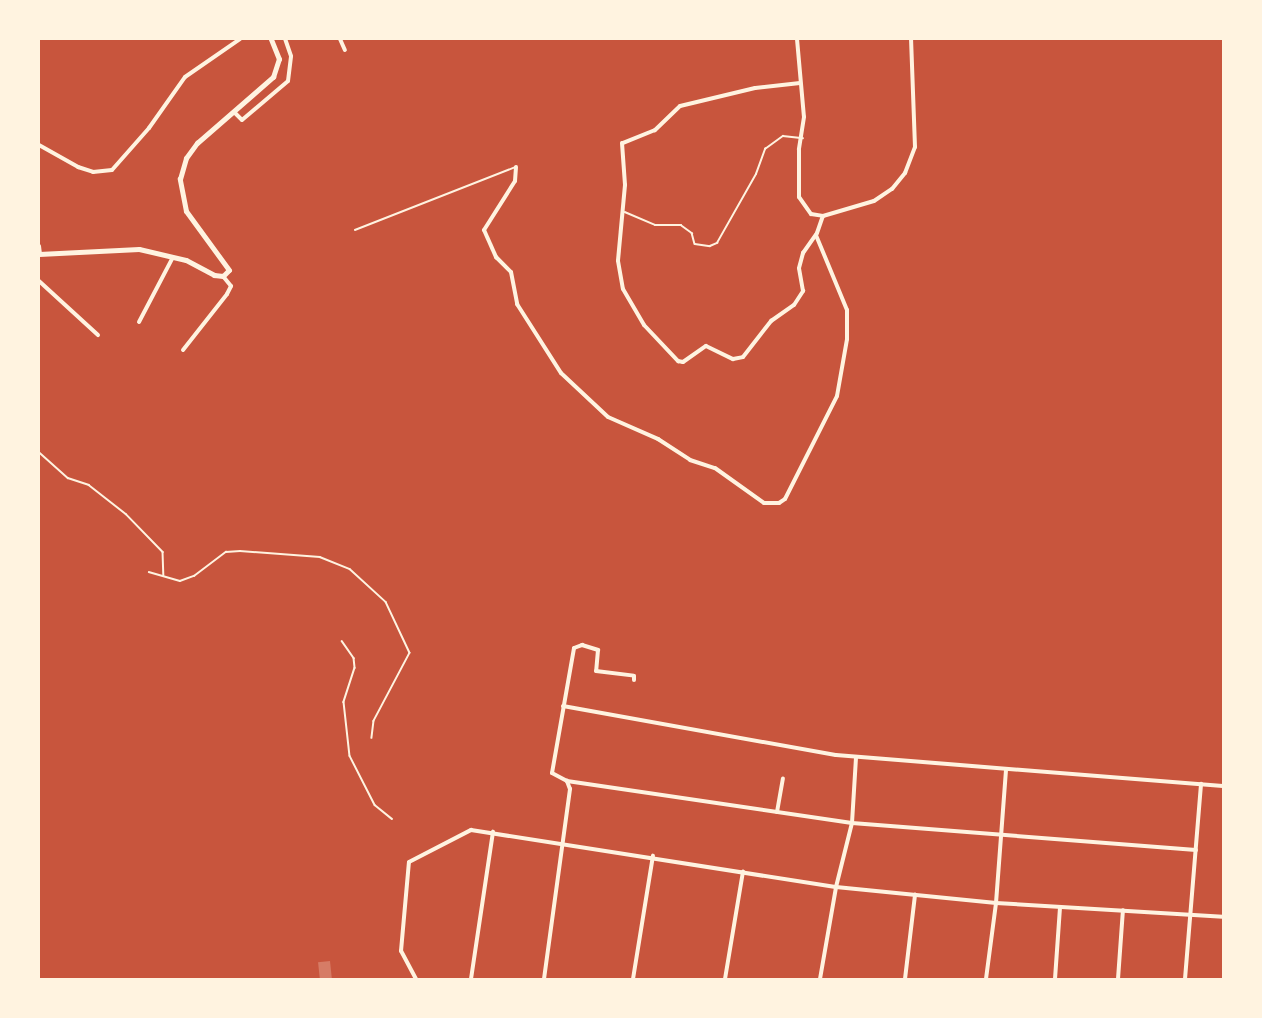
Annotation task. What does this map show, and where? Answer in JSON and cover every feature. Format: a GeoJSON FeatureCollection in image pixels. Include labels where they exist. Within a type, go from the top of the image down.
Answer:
{"type":"FeatureCollection","features":[{"type":"Feature","properties":{"kind":"main road"},"geometry":{"type":"LineString","coordinates":[[40,254],[139,249],[173,256],[223,276],[229,270],[186,211],[180,179],[186,159],[197,143],[273,77],[279,59],[271,39]]}},
{"type":"Feature","properties":{"kind":"street"},"geometry":{"type":"LineString","coordinates":[[39,145],[78,167],[93,172],[112,170],[149,128],[185,77],[240,39]]}},
{"type":"Feature","properties":{"kind":"street"},"geometry":{"type":"LineString","coordinates":[[234,112],[242,120],[288,81],[291,56],[285,39]]}},
{"type":"Feature","properties":{"kind":"street"},"geometry":{"type":"LineString","coordinates":[[340,39],[345,50]]}},
{"type":"Feature","properties":{"kind":"street"},"geometry":{"type":"LineString","coordinates":[[797,39],[803,138],[799,150],[799,197],[812,214],[823,216],[874,201],[892,189],[905,173],[915,147],[911,39]]}},
{"type":"Feature","properties":{"kind":"street"},"geometry":{"type":"LineString","coordinates":[[800,83],[755,88],[680,106],[655,130],[622,143],[625,185],[618,261],[623,289],[644,325],[683,362],[706,346],[733,359],[743,357],[771,321],[794,305],[803,291],[799,268],[803,253],[816,235],[823,216]]}},
{"type":"Feature","properties":{"kind":"street"},"geometry":{"type":"LineString","coordinates":[[516,167],[515,181],[484,230],[487,244],[512,272],[517,304],[561,374],[608,417],[658,439],[690,460],[715,468],[764,503],[779,503],[784,499],[837,396],[847,339],[847,310],[816,235]]}},
{"type":"Feature","properties":{"kind":"street"},"geometry":{"type":"LineString","coordinates":[[39,246],[40,254]]}},
{"type":"Feature","properties":{"kind":"street"},"geometry":{"type":"LineString","coordinates":[[139,322],[173,256]]}},
{"type":"Feature","properties":{"kind":"street"},"geometry":{"type":"LineString","coordinates":[[183,350],[228,294],[231,286],[223,276]]}},
{"type":"Feature","properties":{"kind":"street"},"geometry":{"type":"LineString","coordinates":[[39,281],[98,336]]}},
{"type":"Feature","properties":{"kind":"street"},"geometry":{"type":"LineString","coordinates":[[634,680],[634,676],[596,671],[598,650],[591,647],[574,648],[552,773],[567,781],[852,823],[1196,850]]}},
{"type":"Feature","properties":{"kind":"street"},"geometry":{"type":"LineString","coordinates":[[563,706],[807,752],[1223,786]]}},
{"type":"Feature","properties":{"kind":"street"},"geometry":{"type":"LineString","coordinates":[[820,979],[836,887],[852,823],[856,757]]}},
{"type":"Feature","properties":{"kind":"street"},"geometry":{"type":"LineString","coordinates":[[986,979],[996,903],[1005,769]]}},
{"type":"Feature","properties":{"kind":"street"},"geometry":{"type":"LineString","coordinates":[[777,812],[783,779]]}},
{"type":"Feature","properties":{"kind":"street"},"geometry":{"type":"LineString","coordinates":[[544,979],[570,789],[567,781]]}},
{"type":"Feature","properties":{"kind":"street"},"geometry":{"type":"LineString","coordinates":[[1185,979],[1201,784]]}},
{"type":"Feature","properties":{"kind":"street"},"geometry":{"type":"LineString","coordinates":[[416,979],[401,951],[409,862],[471,830],[653,856],[836,887],[996,903],[1190,913],[1223,917]]}},
{"type":"Feature","properties":{"kind":"street"},"geometry":{"type":"LineString","coordinates":[[471,979],[493,832]]}},
{"type":"Feature","properties":{"kind":"street"},"geometry":{"type":"LineString","coordinates":[[633,979],[653,856]]}},
{"type":"Feature","properties":{"kind":"street"},"geometry":{"type":"LineString","coordinates":[[725,979],[743,872]]}},
{"type":"Feature","properties":{"kind":"street"},"geometry":{"type":"LineString","coordinates":[[905,979],[915,895]]}},
{"type":"Feature","properties":{"kind":"street"},"geometry":{"type":"LineString","coordinates":[[1055,979],[1060,907]]}},
{"type":"Feature","properties":{"kind":"street"},"geometry":{"type":"LineString","coordinates":[[1118,979],[1123,910]]}},
{"type":"Feature","properties":{"kind":"lane"},"geometry":{"type":"LineString","coordinates":[[622,210],[655,225],[681,225],[692,233],[695,244],[710,246],[717,243],[756,174],[765,149],[783,136],[803,138]]}},
{"type":"Feature","properties":{"kind":"lane"},"geometry":{"type":"LineString","coordinates":[[355,230],[516,167]]}},
{"type":"Feature","properties":{"kind":"lane"},"geometry":{"type":"LineString","coordinates":[[39,452],[68,478],[89,486],[126,514],[163,552],[164,576]]}},
{"type":"Feature","properties":{"kind":"lane"},"geometry":{"type":"LineString","coordinates":[[149,572],[180,581],[194,576],[226,552],[240,550],[320,557],[350,569],[386,602],[410,653],[374,721],[372,738]]}},
{"type":"Feature","properties":{"kind":"lane"},"geometry":{"type":"LineString","coordinates":[[342,641],[354,658],[344,702],[350,756],[375,806],[392,819]]}},
{"type":"Feature","properties":{"kind":"building"},"geometry":{"type":"Polygon","coordinates":[[[330,961],[332,979],[320,979],[318,962],[330,961]]]}}]}
